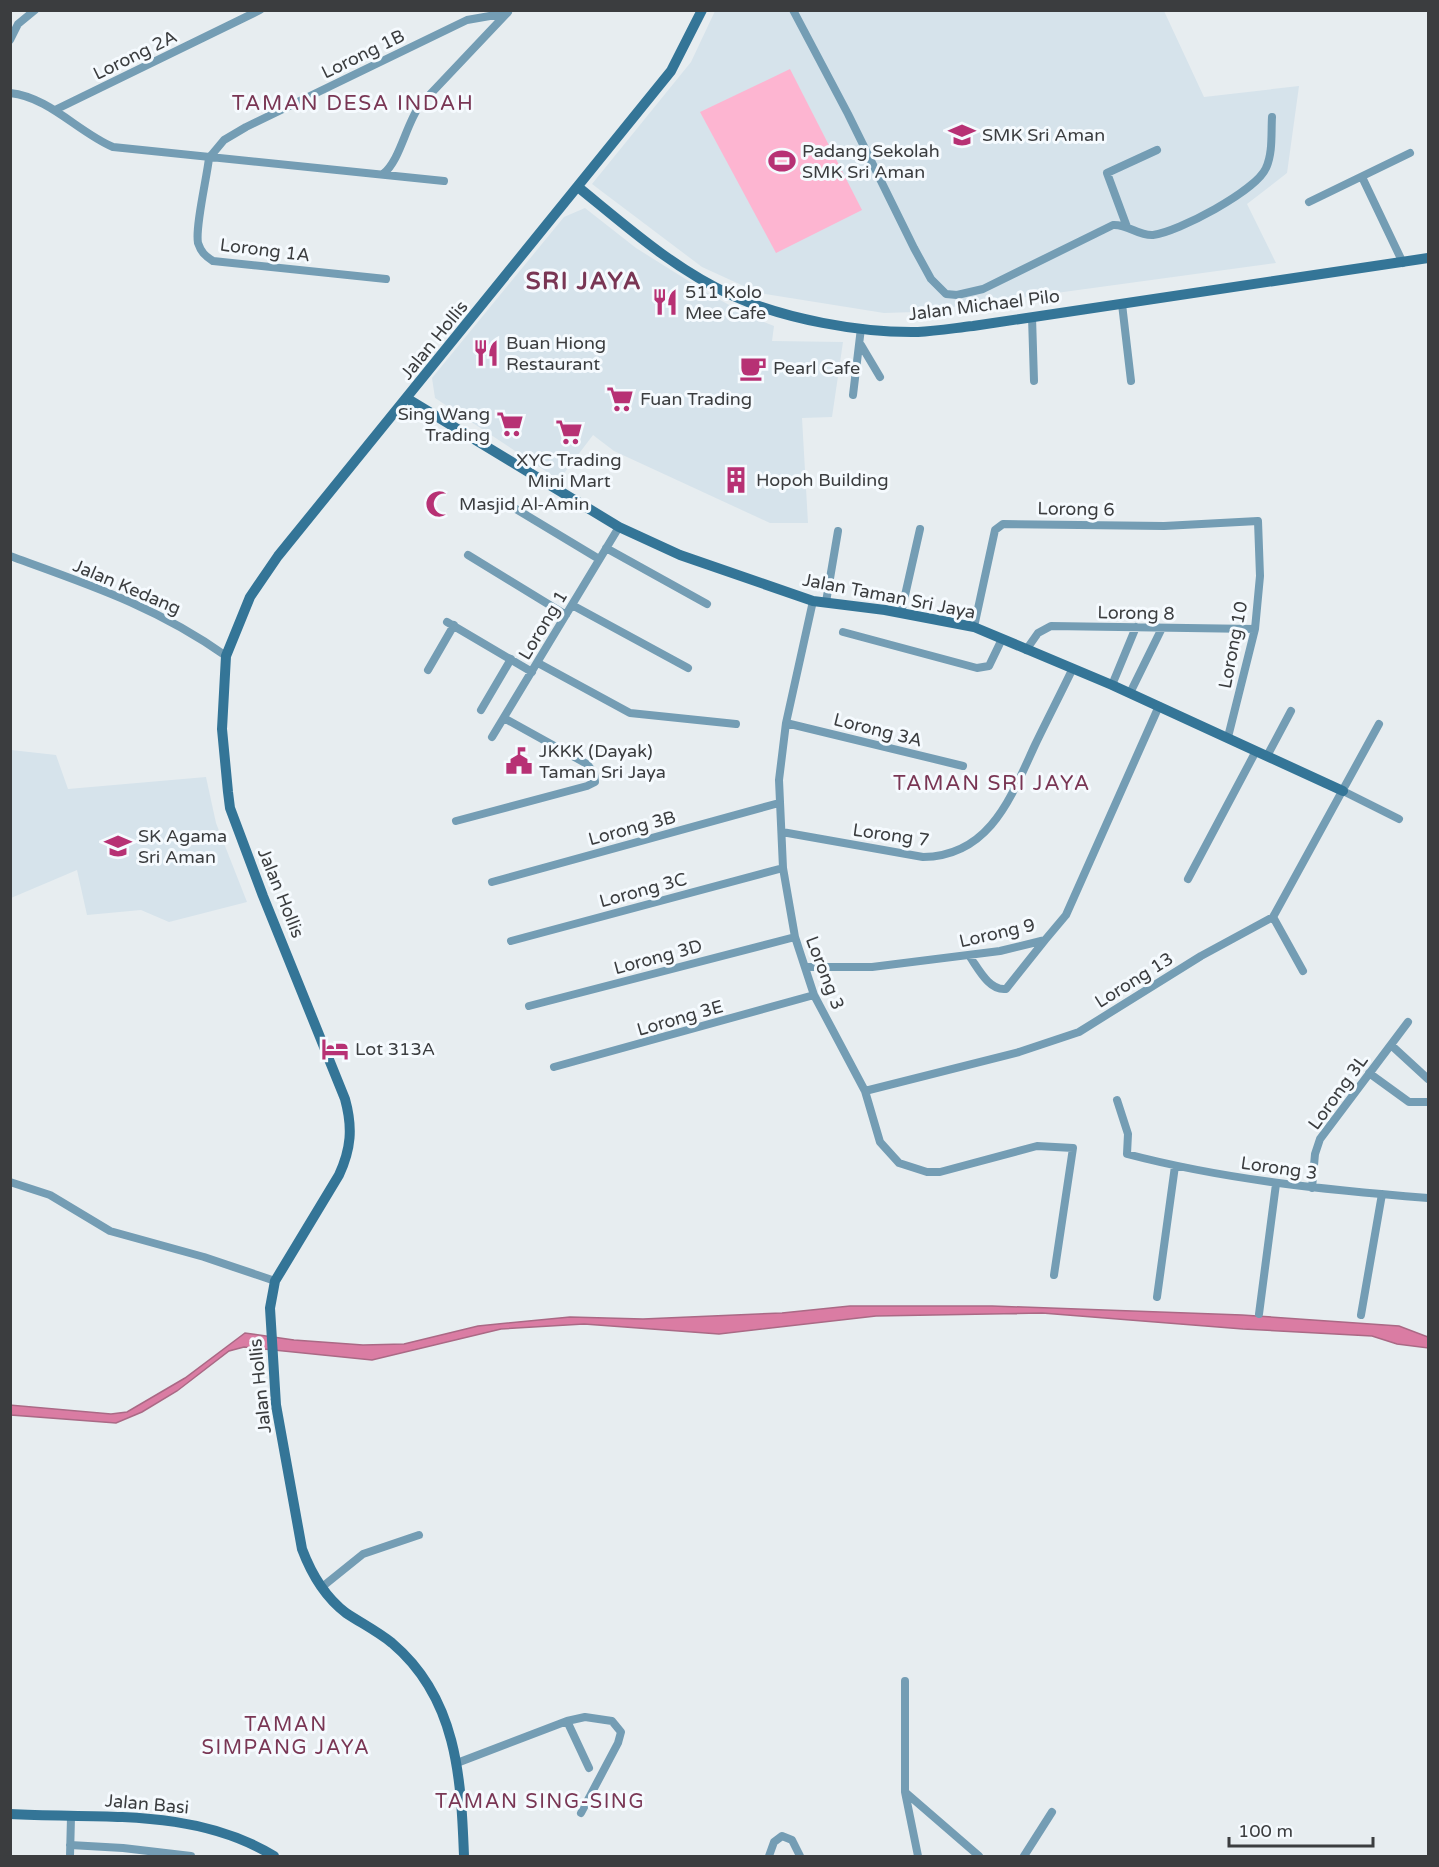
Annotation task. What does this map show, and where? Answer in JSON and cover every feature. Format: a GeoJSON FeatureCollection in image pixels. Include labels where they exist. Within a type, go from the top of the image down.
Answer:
{"type":"FeatureCollection","features":[{"type":"Feature","properties":{"kind":"street"},"geometry":{"type":"LineString","coordinates":[[10,40],[18,24],[35,10]]}},
{"type":"Feature","properties":{"kind":"street","name":"Lorong 2A"},"geometry":{"type":"LineString","coordinates":[[55,110],[260,10]]}},
{"type":"Feature","properties":{"kind":"street","name":"Jalan Hollis"},"geometry":{"type":"LineString","coordinates":[[464,1857],[457,1763],[453,1741],[428,1684],[407,1657],[378,1632],[344,1612],[310,1570],[302,1549],[276,1405],[270,1334],[275,1281],[348,1157],[351,1136],[350,1118],[345,1099],[262,897],[230,808],[222,729],[226,656],[250,597],[278,556],[408,399],[671,71],[702,10]]}},
{"type":"Feature","properties":{"kind":"street"},"geometry":{"type":"LineString","coordinates":[[793,10],[848,114],[914,248],[931,279],[946,294],[957,295],[983,289],[1106,227],[1117,224],[1147,235],[1161,233],[1211,210],[1247,190],[1266,168],[1270,151],[1272,117]]}},
{"type":"Feature","properties":{"kind":"street"},"geometry":{"type":"LineString","coordinates":[[383,174],[391,166],[412,116],[420,105],[508,12]]}},
{"type":"Feature","properties":{"kind":"street","name":"Lorong 1B"},"geometry":{"type":"LineString","coordinates":[[209,158],[224,140],[246,127],[467,20],[508,12]]}},
{"type":"Feature","properties":{"kind":"street"},"geometry":{"type":"LineString","coordinates":[[10,93],[22,94],[55,110],[81,130],[113,147],[444,181]]}},
{"type":"Feature","properties":{"kind":"street"},"geometry":{"type":"LineString","coordinates":[[1127,227],[1107,173],[1157,150]]}},
{"type":"Feature","properties":{"kind":"street"},"geometry":{"type":"LineString","coordinates":[[1309,202],[1410,153]]}},
{"type":"Feature","properties":{"kind":"street","name":"Lorong 1A"},"geometry":{"type":"LineString","coordinates":[[209,158],[198,239],[202,252],[207,257],[213,261],[386,279]]}},
{"type":"Feature","properties":{"kind":"street"},"geometry":{"type":"LineString","coordinates":[[1362,177],[1402,263]]}},
{"type":"Feature","properties":{"kind":"street","name":"Jalan Michael Pilo"},"geometry":{"type":"LineString","coordinates":[[578,187],[644,241],[729,294],[765,309],[861,328],[919,332],[1428,258]]}},
{"type":"Feature","properties":{"kind":"street"},"geometry":{"type":"LineString","coordinates":[[1122,304],[1131,381]]}},
{"type":"Feature","properties":{"kind":"street"},"geometry":{"type":"LineString","coordinates":[[1032,317],[1034,381]]}},
{"type":"Feature","properties":{"kind":"street"},"geometry":{"type":"LineString","coordinates":[[853,395],[861,328]]}},
{"type":"Feature","properties":{"kind":"street"},"geometry":{"type":"LineString","coordinates":[[860,343],[880,377]]}},
{"type":"Feature","properties":{"kind":"street","name":"Jalan Taman Sri Jaya"},"geometry":{"type":"LineString","coordinates":[[408,399],[619,527],[718,570],[813,601],[974,627],[1112,685],[1343,791]]}},
{"type":"Feature","properties":{"kind":"street"},"geometry":{"type":"LineString","coordinates":[[516,509],[599,559]]}},
{"type":"Feature","properties":{"kind":"street","name":"Lorong 6"},"geometry":{"type":"LineString","coordinates":[[974,627],[995,530],[1003,524],[1164,526],[1258,521]]}},
{"type":"Feature","properties":{"kind":"street","name":"Lorong 10"},"geometry":{"type":"LineString","coordinates":[[1228,737],[1255,629],[1260,576],[1258,521]]}},
{"type":"Feature","properties":{"kind":"street","name":"Lorong 1"},"geometry":{"type":"LineString","coordinates":[[492,737],[619,527]]}},
{"type":"Feature","properties":{"kind":"street"},"geometry":{"type":"LineString","coordinates":[[902,614],[920,528]]}},
{"type":"Feature","properties":{"kind":"street"},"geometry":{"type":"LineString","coordinates":[[826,602],[837,531]]}},
{"type":"Feature","properties":{"kind":"street"},"geometry":{"type":"LineString","coordinates":[[606,548],[706,604]]}},
{"type":"Feature","properties":{"kind":"street"},"geometry":{"type":"LineString","coordinates":[[468,555],[566,615]]}},
{"type":"Feature","properties":{"kind":"street","name":"Jalan Kedang"},"geometry":{"type":"LineString","coordinates":[[10,556],[151,609],[196,635],[226,656]]}},
{"type":"Feature","properties":{"kind":"street","name":"Lorong 3"},"geometry":{"type":"LineString","coordinates":[[813,601],[786,723],[779,803],[783,868],[795,937],[814,995],[865,1091],[880,1142],[899,1163],[913,1169],[940,1172],[1037,1146],[1073,1148],[1054,1275]]}},
{"type":"Feature","properties":{"kind":"street"},"geometry":{"type":"LineString","coordinates":[[572,605],[688,668]]}},
{"type":"Feature","properties":{"kind":"street"},"geometry":{"type":"LineString","coordinates":[[428,670],[450,623],[532,672]]}},
{"type":"Feature","properties":{"kind":"street","name":"Lorong 8"},"geometry":{"type":"LineString","coordinates":[[1026,650],[1038,633],[1051,626],[1255,629]]}},
{"type":"Feature","properties":{"kind":"street"},"geometry":{"type":"LineString","coordinates":[[1112,685],[1136,627]]}},
{"type":"Feature","properties":{"kind":"street"},"geometry":{"type":"LineString","coordinates":[[1130,693],[1162,628]]}},
{"type":"Feature","properties":{"kind":"street"},"geometry":{"type":"LineString","coordinates":[[843,632],[977,668],[989,666],[1002,639]]}},
{"type":"Feature","properties":{"kind":"street"},"geometry":{"type":"LineString","coordinates":[[481,710],[511,659]]}},
{"type":"Feature","properties":{"kind":"street"},"geometry":{"type":"LineString","coordinates":[[538,663],[630,713],[736,724]]}},
{"type":"Feature","properties":{"kind":"street","name":"Lorong 7"},"geometry":{"type":"LineString","coordinates":[[782,832],[923,857],[941,857],[960,851],[985,832],[1011,797],[1072,670]]}},
{"type":"Feature","properties":{"kind":"street","name":"Lorong 9"},"geometry":{"type":"LineString","coordinates":[[805,967],[873,967],[970,957],[1045,940],[1066,915],[1159,706]]}},
{"type":"Feature","properties":{"kind":"street"},"geometry":{"type":"LineString","coordinates":[[1268,756],[1291,711]]}},
{"type":"Feature","properties":{"kind":"street"},"geometry":{"type":"LineString","coordinates":[[456,821],[595,782],[594,774],[587,764],[504,718]]}},
{"type":"Feature","properties":{"kind":"street","name":"Lorong 3A"},"geometry":{"type":"LineString","coordinates":[[786,723],[963,766]]}},
{"type":"Feature","properties":{"kind":"street"},"geometry":{"type":"LineString","coordinates":[[1303,971],[1273,917],[1379,724]]}},
{"type":"Feature","properties":{"kind":"street"},"geometry":{"type":"LineString","coordinates":[[1188,879],[1256,751]]}},
{"type":"Feature","properties":{"kind":"street"},"geometry":{"type":"LineString","coordinates":[[1343,791],[1399,819]]}},
{"type":"Feature","properties":{"kind":"street","name":"Lorong 3B"},"geometry":{"type":"LineString","coordinates":[[492,882],[779,803]]}},
{"type":"Feature","properties":{"kind":"street","name":"Lorong 3C"},"geometry":{"type":"LineString","coordinates":[[511,941],[783,868]]}},
{"type":"Feature","properties":{"kind":"street","name":"Lorong 13"},"geometry":{"type":"LineString","coordinates":[[865,1091],[1019,1052],[1079,1032],[1201,956],[1273,917]]}},
{"type":"Feature","properties":{"kind":"street","name":"Lorong 3D"},"geometry":{"type":"LineString","coordinates":[[529,1006],[795,937]]}},
{"type":"Feature","properties":{"kind":"street"},"geometry":{"type":"LineString","coordinates":[[970,957],[991,984],[997,988],[1006,989],[1045,940]]}},
{"type":"Feature","properties":{"kind":"street","name":"Lorong 3E"},"geometry":{"type":"LineString","coordinates":[[554,1067],[814,995]]}},
{"type":"Feature","properties":{"kind":"street","name":"Lorong 3L"},"geometry":{"type":"LineString","coordinates":[[1312,1188],[1315,1154],[1320,1139],[1408,1022]]}},
{"type":"Feature","properties":{"kind":"street"},"geometry":{"type":"LineString","coordinates":[[1391,1045],[1428,1079]]}},
{"type":"Feature","properties":{"kind":"street"},"geometry":{"type":"LineString","coordinates":[[1369,1073],[1408,1102],[1428,1102]]}},
{"type":"Feature","properties":{"kind":"street","name":"Lorong 3"},"geometry":{"type":"LineString","coordinates":[[1117,1100],[1128,1134],[1127,1154],[1175,1166],[1276,1184],[1428,1198]]}},
{"type":"Feature","properties":{"kind":"street"},"geometry":{"type":"LineString","coordinates":[[1157,1297],[1175,1166]]}},
{"type":"Feature","properties":{"kind":"street"},"geometry":{"type":"LineString","coordinates":[[10,1182],[50,1195],[110,1231],[204,1257],[275,1281]]}},
{"type":"Feature","properties":{"kind":"street"},"geometry":{"type":"LineString","coordinates":[[1259,1314],[1276,1184]]}},
{"type":"Feature","properties":{"kind":"street"},"geometry":{"type":"LineString","coordinates":[[1361,1315],[1382,1194]]}},
{"type":"Feature","properties":{"kind":"street"},"geometry":{"type":"LineString","coordinates":[[322,1587],[363,1554],[419,1534]]}},
{"type":"Feature","properties":{"kind":"street"},"geometry":{"type":"LineString","coordinates":[[905,1681],[905,1792],[918,1857]]}},
{"type":"Feature","properties":{"kind":"street"},"geometry":{"type":"LineString","coordinates":[[457,1763],[567,1721],[585,1717],[606,1719],[616,1724],[621,1732],[618,1743],[581,1813]]}},
{"type":"Feature","properties":{"kind":"street"},"geometry":{"type":"LineString","coordinates":[[567,1721],[589,1768]]}},
{"type":"Feature","properties":{"kind":"street"},"geometry":{"type":"LineString","coordinates":[[905,1792],[979,1857]]}},
{"type":"Feature","properties":{"kind":"street"},"geometry":{"type":"LineString","coordinates":[[1024,1857],[1052,1812]]}},
{"type":"Feature","properties":{"kind":"street","name":"Jalan Basi"},"geometry":{"type":"LineString","coordinates":[[10,1814],[71,1817],[131,1816],[191,1824],[239,1838],[274,1857]]}},
{"type":"Feature","properties":{"kind":"street"},"geometry":{"type":"LineString","coordinates":[[70,1857],[71,1817]]}},
{"type":"Feature","properties":{"kind":"street"},"geometry":{"type":"LineString","coordinates":[[769,1857],[774,1842],[782,1836],[792,1840],[800,1857]]}},
{"type":"Feature","properties":{"kind":"street"},"geometry":{"type":"LineString","coordinates":[[70,1845],[123,1848],[191,1857]]}},
{"type":"Feature","properties":{"kind":"shaded area","name":"SMK Sri Aman"},"geometry":{"type":"Polygon","coordinates":[[[715,11],[1164,11],[1204,97],[1299,86],[1287,173],[1247,204],[1276,263],[916,312],[884,313],[759,293],[702,267],[592,184],[691,62],[715,11]]]}},
{"type":"Feature","properties":{"kind":"shaded area","name":"Padang Sekolah SMK Sri Aman"},"geometry":{"type":"Polygon","coordinates":[[[790,69],[862,210],[776,253],[700,112],[790,69]]]}},
{"type":"Feature","properties":{"kind":"shaded area","name":"SRI JAYA"},"geometry":{"type":"Polygon","coordinates":[[[585,208],[636,248],[711,295],[751,317],[774,326],[772,341],[843,342],[832,417],[802,418],[808,523],[770,523],[614,451],[593,435],[559,480],[435,398],[432,378],[564,217],[585,208]]]}},
{"type":"Feature","properties":{"kind":"shaded area","name":"SK Agama Sri Aman"},"geometry":{"type":"Polygon","coordinates":[[[11,750],[56,755],[68,789],[206,777],[216,823],[247,902],[169,922],[141,910],[87,915],[77,870],[11,898],[11,750]]]}},
{"type":"Feature","properties":{"kind":"shaded area"},"geometry":{"type":"Polygon","coordinates":[[[850,1306],[992,1306],[1242,1315],[1399,1326],[1428,1337],[1428,1348],[1397,1344],[1372,1336],[1243,1329],[1042,1313],[876,1316],[719,1334],[584,1324],[501,1329],[372,1360],[244,1347],[229,1351],[177,1391],[142,1412],[116,1423],[11,1415],[10,1405],[111,1414],[127,1412],[185,1378],[245,1333],[294,1340],[363,1345],[404,1344],[478,1326],[570,1317],[643,1319],[782,1313],[850,1306]]]}},
{"type":"Feature","properties":{"kind":"place","name":"SMK Sri Aman"},"geometry":{"type":"Point","coordinates":[962,135]}},
{"type":"Feature","properties":{"kind":"place","name":"Padang Sekolah SMK Sri Aman"},"geometry":{"type":"Point","coordinates":[782,161]}},
{"type":"Feature","properties":{"kind":"place","name":"511 Kolo Mee Cafe"},"geometry":{"type":"Point","coordinates":[665,302]}},
{"type":"Feature","properties":{"kind":"place","name":"Buan Hiong Restaurant"},"geometry":{"type":"Point","coordinates":[486,353]}},
{"type":"Feature","properties":{"kind":"place","name":"Pearl Cafe"},"geometry":{"type":"Point","coordinates":[753,368]}},
{"type":"Feature","properties":{"kind":"place","name":"Fuan Trading"},"geometry":{"type":"Point","coordinates":[620,399]}},
{"type":"Feature","properties":{"kind":"place","name":"Sing Wang Trading"},"geometry":{"type":"Point","coordinates":[510,424]}},
{"type":"Feature","properties":{"kind":"place","name":"XYC Trading Mini Mart"},"geometry":{"type":"Point","coordinates":[569,432]}},
{"type":"Feature","properties":{"kind":"place","name":"Hopoh Building"},"geometry":{"type":"Point","coordinates":[736,480]}},
{"type":"Feature","properties":{"kind":"place","name":"Masjid Al-Amin"},"geometry":{"type":"Point","coordinates":[439,504]}},
{"type":"Feature","properties":{"kind":"place","name":"JKKK (Dayak) Taman Sri Jaya"},"geometry":{"type":"Point","coordinates":[519,761]}},
{"type":"Feature","properties":{"kind":"place","name":"SK Agama Sri Aman"},"geometry":{"type":"Point","coordinates":[118,846]}},
{"type":"Feature","properties":{"kind":"place","name":"Lot 313A"},"geometry":{"type":"Point","coordinates":[335,1049]}},
{"type":"Feature","properties":{"kind":"district","name":"TAMAN DESA INDAH"},"geometry":{"type":"Point","coordinates":[353,103]}},
{"type":"Feature","properties":{"kind":"district","name":"SRI JAYA"},"geometry":{"type":"Point","coordinates":[584,281]}},
{"type":"Feature","properties":{"kind":"district","name":"TAMAN SRI JAYA"},"geometry":{"type":"Point","coordinates":[992,783]}},
{"type":"Feature","properties":{"kind":"district","name":"TAMAN SIMPANG JAYA"},"geometry":{"type":"Point","coordinates":[286,1736]}},
{"type":"Feature","properties":{"kind":"district","name":"TAMAN SING-SING"},"geometry":{"type":"Point","coordinates":[540,1802]}}]}
